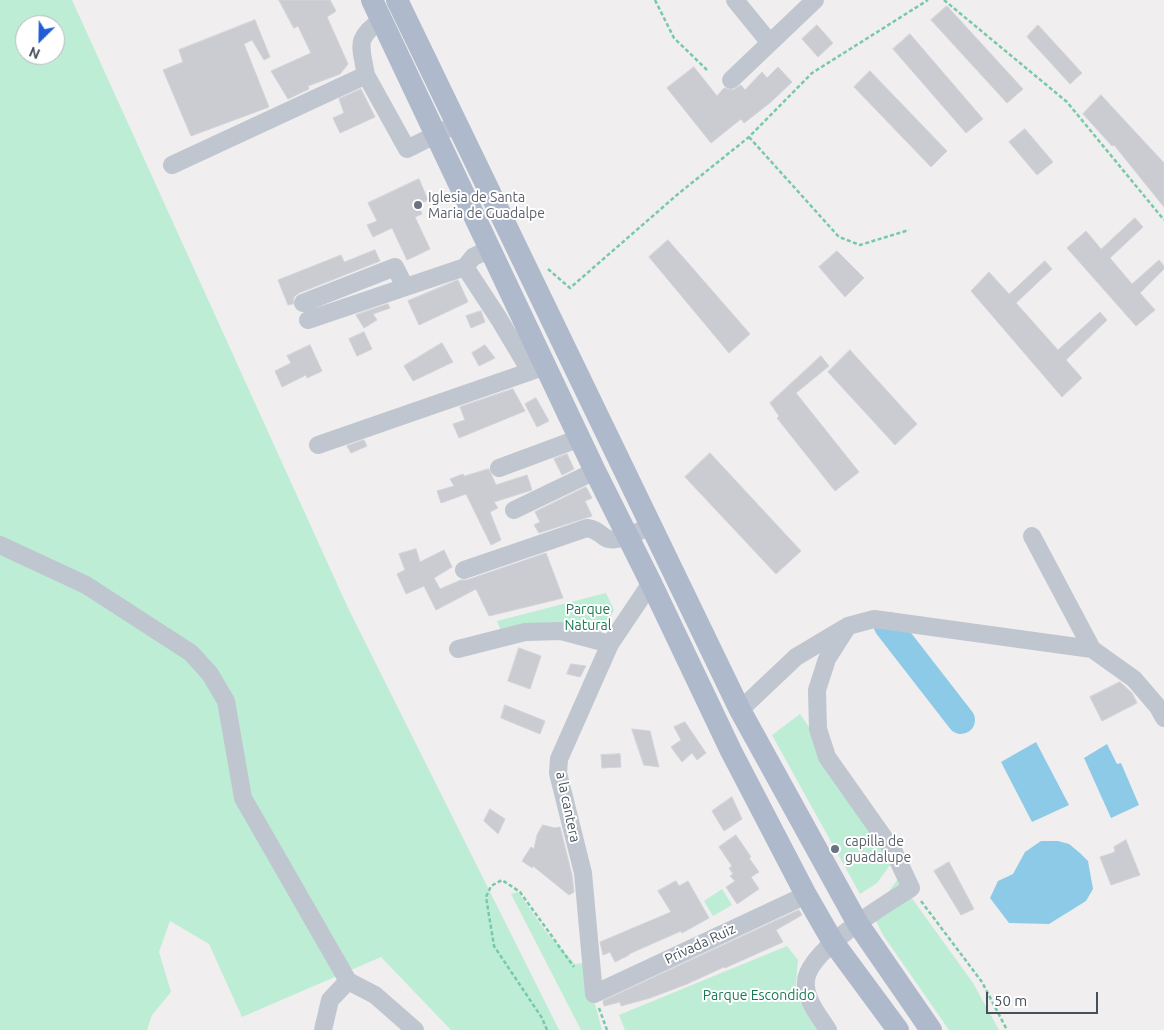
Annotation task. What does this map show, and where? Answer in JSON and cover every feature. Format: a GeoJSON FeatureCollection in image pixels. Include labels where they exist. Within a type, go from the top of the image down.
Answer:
{"type":"FeatureCollection","features":[{"type":"Feature","properties":{"kind":"main road"},"geometry":{"type":"LineString","coordinates":[[372,0],[490,249],[538,368],[580,438],[731,751],[806,895],[833,942],[898,1030]]}},
{"type":"Feature","properties":{"kind":"main road"},"geometry":{"type":"LineString","coordinates":[[397,0],[740,710],[858,924],[931,1030]]}},
{"type":"Feature","properties":{"kind":"street"},"geometry":{"type":"LineString","coordinates":[[735,0],[770,43]]}},
{"type":"Feature","properties":{"kind":"street"},"geometry":{"type":"LineString","coordinates":[[732,80],[815,0]]}},
{"type":"Feature","properties":{"kind":"street"},"geometry":{"type":"LineString","coordinates":[[382,20],[369,29],[360,43],[366,75],[407,149],[457,124]]}},
{"type":"Feature","properties":{"kind":"street"},"geometry":{"type":"LineString","coordinates":[[172,165],[366,75]]}},
{"type":"Feature","properties":{"kind":"street"},"geometry":{"type":"LineString","coordinates":[[308,320],[465,267],[473,257],[490,249]]}},
{"type":"Feature","properties":{"kind":"street"},"geometry":{"type":"LineString","coordinates":[[303,303],[396,267],[405,287]]}},
{"type":"Feature","properties":{"kind":"street"},"geometry":{"type":"LineString","coordinates":[[318,445],[538,368],[499,319],[465,267]]}},
{"type":"Feature","properties":{"kind":"street"},"geometry":{"type":"LineString","coordinates":[[499,468],[580,438]]}},
{"type":"Feature","properties":{"kind":"street"},"geometry":{"type":"LineString","coordinates":[[514,510],[595,471]]}},
{"type":"Feature","properties":{"kind":"street"},"geometry":{"type":"LineString","coordinates":[[464,570],[587,528],[596,529],[608,539],[614,540],[651,526]]}},
{"type":"Feature","properties":{"kind":"street"},"geometry":{"type":"LineString","coordinates":[[1032,536],[1092,649]]}},
{"type":"Feature","properties":{"kind":"street"},"geometry":{"type":"LineString","coordinates":[[0,545],[86,585],[191,653],[210,674],[226,701],[243,798],[348,981],[375,995],[416,1030]]}},
{"type":"Feature","properties":{"kind":"street","name":"a la cantera"},"geometry":{"type":"LineString","coordinates":[[594,994],[583,874],[558,773],[559,759],[610,644],[651,583]]}},
{"type":"Feature","properties":{"kind":"street"},"geometry":{"type":"LineString","coordinates":[[740,710],[796,657],[848,626],[874,620],[1092,649],[1134,678],[1158,707],[1164,718]]}},
{"type":"Feature","properties":{"kind":"street"},"geometry":{"type":"LineString","coordinates":[[828,1030],[810,1002],[805,982],[809,967],[833,942],[911,888],[894,852],[826,757],[818,729],[817,690],[827,659],[848,626]]}},
{"type":"Feature","properties":{"kind":"street"},"geometry":{"type":"LineString","coordinates":[[458,649],[525,632],[561,631],[610,644]]}},
{"type":"Feature","properties":{"kind":"street","name":"Privada Ruiz"},"geometry":{"type":"LineString","coordinates":[[594,994],[806,895]]}},
{"type":"Feature","properties":{"kind":"street"},"geometry":{"type":"LineString","coordinates":[[323,1030],[330,1000],[348,981]]}},
{"type":"Feature","properties":{"kind":"path"},"geometry":{"type":"LineString","coordinates":[[655,0],[674,38],[707,70]]}},
{"type":"Feature","properties":{"kind":"path"},"geometry":{"type":"LineString","coordinates":[[543,264],[570,288],[678,194],[749,137],[812,73],[928,0]]}},
{"type":"Feature","properties":{"kind":"path"},"geometry":{"type":"LineString","coordinates":[[944,0],[1067,102],[1164,220]]}},
{"type":"Feature","properties":{"kind":"path"},"geometry":{"type":"LineString","coordinates":[[749,137],[839,238],[860,245],[909,230]]}},
{"type":"Feature","properties":{"kind":"path"},"geometry":{"type":"LineString","coordinates":[[547,1030],[542,1018],[494,946],[486,897],[491,886],[502,880],[520,892],[577,970]]}},
{"type":"Feature","properties":{"kind":"path"},"geometry":{"type":"LineString","coordinates":[[911,888],[982,982],[1007,1030]]}},
{"type":"Feature","properties":{"kind":"path"},"geometry":{"type":"LineString","coordinates":[[594,994],[607,1030]]}},
{"type":"Feature","properties":{"kind":"green space"},"geometry":{"type":"Polygon","coordinates":[[[0,0],[72,0],[348,608],[559,1030],[451,1030],[381,957],[242,1017],[209,944],[170,921],[159,952],[171,992],[152,1015],[147,1030],[0,1030],[0,0]]]}},
{"type":"Feature","properties":{"kind":"green space","name":"Parque Natural"},"geometry":{"type":"Polygon","coordinates":[[[606,593],[614,610],[598,640],[503,636],[497,621],[606,593]]]}},
{"type":"Feature","properties":{"kind":"green space"},"geometry":{"type":"Polygon","coordinates":[[[800,714],[888,842],[890,865],[877,883],[860,894],[772,735],[800,714]]]}},
{"type":"Feature","properties":{"kind":"green space"},"geometry":{"type":"Polygon","coordinates":[[[898,879],[973,983],[999,1030],[949,1030],[883,935],[869,907],[887,894],[898,879]]]}},
{"type":"Feature","properties":{"kind":"green space"},"geometry":{"type":"Polygon","coordinates":[[[722,889],[732,905],[713,916],[704,901],[722,889]]]}},
{"type":"Feature","properties":{"kind":"green space"},"geometry":{"type":"Polygon","coordinates":[[[518,892],[546,932],[575,964],[584,963],[602,1030],[581,1030],[511,894],[518,892]]]}},
{"type":"Feature","properties":{"kind":"green space","name":"Parque Escondido"},"geometry":{"type":"Polygon","coordinates":[[[787,946],[798,960],[795,994],[817,1030],[625,1030],[619,1015],[787,946]]]}},
{"type":"Feature","properties":{"kind":"water"},"geometry":{"type":"Polygon","coordinates":[[[1036,742],[1069,805],[1032,822],[1001,762],[1036,742]]]}},
{"type":"Feature","properties":{"kind":"water"},"geometry":{"type":"Polygon","coordinates":[[[1107,744],[1117,764],[1121,763],[1139,805],[1111,818],[1084,758],[1107,744]]]}},
{"type":"Feature","properties":{"kind":"water"},"geometry":{"type":"Polygon","coordinates":[[[1041,841],[1058,841],[1069,844],[1080,853],[1088,861],[1093,889],[1086,901],[1049,924],[1009,923],[990,898],[998,881],[1013,874],[1025,852],[1041,841]]]}},
{"type":"Feature","properties":{"kind":"building"},"geometry":{"type":"Polygon","coordinates":[[[279,0],[330,0],[336,11],[327,17],[348,64],[340,74],[308,86],[309,89],[288,99],[271,71],[311,53],[298,26],[294,28],[279,0]]]}},
{"type":"Feature","properties":{"kind":"building"},"geometry":{"type":"Polygon","coordinates":[[[947,6],[1023,89],[1007,103],[931,20],[947,6]]]}},
{"type":"Feature","properties":{"kind":"building"},"geometry":{"type":"Polygon","coordinates":[[[255,20],[270,57],[264,60],[252,40],[244,44],[269,107],[191,136],[163,70],[183,62],[179,50],[255,20]]]}},
{"type":"Feature","properties":{"kind":"building"},"geometry":{"type":"Polygon","coordinates":[[[817,25],[833,43],[818,57],[802,39],[817,25]]]}},
{"type":"Feature","properties":{"kind":"building"},"geometry":{"type":"Polygon","coordinates":[[[1038,25],[1082,73],[1070,84],[1027,37],[1038,25]]]}},
{"type":"Feature","properties":{"kind":"building"},"geometry":{"type":"Polygon","coordinates":[[[910,34],[983,119],[966,133],[893,49],[910,34]]]}},
{"type":"Feature","properties":{"kind":"building"},"geometry":{"type":"Polygon","coordinates":[[[694,67],[717,96],[724,88],[733,90],[741,85],[745,90],[762,72],[767,78],[778,67],[792,82],[771,102],[744,123],[741,119],[711,143],[667,88],[694,67]]]}},
{"type":"Feature","properties":{"kind":"building"},"geometry":{"type":"Polygon","coordinates":[[[870,71],[947,151],[931,167],[854,87],[870,71]]]}},
{"type":"Feature","properties":{"kind":"building"},"geometry":{"type":"Polygon","coordinates":[[[361,89],[375,117],[340,133],[333,118],[344,113],[339,99],[361,89]]]}},
{"type":"Feature","properties":{"kind":"building"},"geometry":{"type":"Polygon","coordinates":[[[1101,95],[1164,163],[1164,207],[1114,145],[1112,146],[1083,114],[1101,95]]]}},
{"type":"Feature","properties":{"kind":"building"},"geometry":{"type":"Polygon","coordinates":[[[1025,129],[1053,162],[1037,175],[1009,142],[1025,129]]]}},
{"type":"Feature","properties":{"kind":"building"},"geometry":{"type":"Polygon","coordinates":[[[419,179],[428,200],[418,205],[422,214],[415,217],[430,249],[407,260],[392,228],[373,237],[367,225],[377,221],[368,203],[419,179]]]}},
{"type":"Feature","properties":{"kind":"building"},"geometry":{"type":"Polygon","coordinates":[[[1135,218],[1143,227],[1110,258],[1132,284],[1159,260],[1164,266],[1164,269],[1140,293],[1155,310],[1136,326],[1067,248],[1086,231],[1101,249],[1135,218]]]}},
{"type":"Feature","properties":{"kind":"building"},"geometry":{"type":"Polygon","coordinates":[[[668,240],[750,334],[729,353],[649,257],[668,240]]]}},
{"type":"Feature","properties":{"kind":"building"},"geometry":{"type":"Polygon","coordinates":[[[375,250],[380,261],[299,293],[294,297],[293,304],[288,305],[278,280],[341,255],[344,262],[375,250]]]}},
{"type":"Feature","properties":{"kind":"building"},"geometry":{"type":"Polygon","coordinates":[[[837,251],[864,278],[845,297],[819,267],[837,251]]]}},
{"type":"Feature","properties":{"kind":"building"},"geometry":{"type":"Polygon","coordinates":[[[1045,261],[1052,269],[1016,303],[1058,350],[1100,312],[1107,320],[1066,360],[1082,378],[1062,397],[971,291],[989,272],[1009,294],[1045,261]]]}},
{"type":"Feature","properties":{"kind":"building"},"geometry":{"type":"Polygon","coordinates":[[[458,280],[468,302],[419,325],[408,301],[458,280]]]}},
{"type":"Feature","properties":{"kind":"building"},"geometry":{"type":"Polygon","coordinates":[[[388,304],[390,308],[373,314],[377,320],[364,328],[356,315],[388,304]]]}},
{"type":"Feature","properties":{"kind":"building"},"geometry":{"type":"Polygon","coordinates":[[[481,311],[485,322],[471,328],[466,316],[481,311]]]}},
{"type":"Feature","properties":{"kind":"building"},"geometry":{"type":"Polygon","coordinates":[[[364,332],[372,349],[357,356],[349,339],[364,332]]]}},
{"type":"Feature","properties":{"kind":"building"},"geometry":{"type":"Polygon","coordinates":[[[442,343],[453,362],[413,381],[404,366],[442,343]]]}},
{"type":"Feature","properties":{"kind":"building"},"geometry":{"type":"Polygon","coordinates":[[[310,345],[322,371],[307,378],[306,375],[282,387],[275,371],[291,363],[287,356],[310,345]]]}},
{"type":"Feature","properties":{"kind":"building"},"geometry":{"type":"Polygon","coordinates":[[[485,345],[495,358],[479,366],[472,353],[485,345]]]}},
{"type":"Feature","properties":{"kind":"building"},"geometry":{"type":"Polygon","coordinates":[[[850,350],[917,424],[895,445],[828,372],[850,350]]]}},
{"type":"Feature","properties":{"kind":"building"},"geometry":{"type":"Polygon","coordinates":[[[821,356],[829,366],[796,393],[859,472],[835,491],[777,418],[779,416],[770,403],[821,356]]]}},
{"type":"Feature","properties":{"kind":"building"},"geometry":{"type":"Polygon","coordinates":[[[513,389],[525,411],[459,438],[453,424],[465,420],[460,407],[513,389]]]}},
{"type":"Feature","properties":{"kind":"building"},"geometry":{"type":"Polygon","coordinates":[[[536,398],[549,421],[537,427],[525,404],[536,398]]]}},
{"type":"Feature","properties":{"kind":"building"},"geometry":{"type":"Polygon","coordinates":[[[364,440],[367,446],[351,453],[347,446],[364,440]]]}},
{"type":"Feature","properties":{"kind":"building"},"geometry":{"type":"Polygon","coordinates":[[[710,453],[801,551],[776,574],[685,477],[710,453]]]}},
{"type":"Feature","properties":{"kind":"building"},"geometry":{"type":"Polygon","coordinates":[[[567,454],[574,469],[562,475],[554,459],[567,454]]]}},
{"type":"Feature","properties":{"kind":"building"},"geometry":{"type":"Polygon","coordinates":[[[489,469],[496,485],[527,475],[532,490],[494,502],[498,508],[490,512],[501,540],[491,545],[466,494],[441,503],[437,491],[454,486],[450,479],[463,474],[464,476],[489,469]]]}},
{"type":"Feature","properties":{"kind":"building"},"geometry":{"type":"Polygon","coordinates":[[[586,487],[592,498],[585,501],[592,516],[539,533],[534,525],[540,522],[535,512],[586,487]]]}},
{"type":"Feature","properties":{"kind":"building"},"geometry":{"type":"Polygon","coordinates":[[[416,549],[420,562],[444,550],[452,567],[434,578],[440,589],[461,580],[467,580],[546,553],[563,598],[489,616],[476,589],[436,610],[424,586],[406,594],[397,574],[405,570],[399,554],[416,549]]]}},
{"type":"Feature","properties":{"kind":"building"},"geometry":{"type":"Polygon","coordinates":[[[519,648],[541,656],[530,689],[508,681],[519,648]]]}},
{"type":"Feature","properties":{"kind":"building"},"geometry":{"type":"Polygon","coordinates":[[[571,664],[586,666],[580,677],[567,674],[571,664]]]}},
{"type":"Feature","properties":{"kind":"building"},"geometry":{"type":"Polygon","coordinates":[[[1120,682],[1132,693],[1137,703],[1102,721],[1090,697],[1120,682]]]}},
{"type":"Feature","properties":{"kind":"building"},"geometry":{"type":"Polygon","coordinates":[[[505,705],[545,721],[540,734],[501,718],[505,705]]]}},
{"type":"Feature","properties":{"kind":"building"},"geometry":{"type":"Polygon","coordinates":[[[685,722],[706,753],[697,760],[692,753],[682,762],[671,747],[681,740],[674,727],[685,722]]]}},
{"type":"Feature","properties":{"kind":"building"},"geometry":{"type":"Polygon","coordinates":[[[632,729],[650,731],[659,767],[644,765],[632,729]]]}},
{"type":"Feature","properties":{"kind":"building"},"geometry":{"type":"Polygon","coordinates":[[[620,754],[621,767],[602,768],[601,755],[620,754]]]}},
{"type":"Feature","properties":{"kind":"building"},"geometry":{"type":"Polygon","coordinates":[[[732,797],[742,819],[724,831],[712,811],[732,797]]]}},
{"type":"Feature","properties":{"kind":"building"},"geometry":{"type":"Polygon","coordinates":[[[490,809],[505,819],[498,834],[484,821],[490,809]]]}},
{"type":"Feature","properties":{"kind":"building"},"geometry":{"type":"Polygon","coordinates":[[[543,825],[555,828],[560,827],[572,875],[574,892],[569,895],[533,866],[532,868],[522,861],[531,847],[534,849],[537,835],[543,825]]]}},
{"type":"Feature","properties":{"kind":"building"},"geometry":{"type":"Polygon","coordinates":[[[736,835],[759,872],[751,877],[759,889],[737,904],[726,887],[735,881],[730,876],[733,874],[729,868],[732,866],[719,847],[736,835]]]}},
{"type":"Feature","properties":{"kind":"building"},"geometry":{"type":"Polygon","coordinates":[[[1126,840],[1140,875],[1111,885],[1100,857],[1115,852],[1114,847],[1126,840]]]}},
{"type":"Feature","properties":{"kind":"building"},"geometry":{"type":"Polygon","coordinates":[[[949,862],[974,909],[961,915],[934,871],[949,862]]]}},
{"type":"Feature","properties":{"kind":"building"},"geometry":{"type":"Polygon","coordinates":[[[676,881],[679,886],[688,881],[709,918],[682,933],[681,931],[615,962],[610,952],[603,955],[600,942],[671,912],[658,891],[676,881]]]}},
{"type":"Feature","properties":{"kind":"building"},"geometry":{"type":"Polygon","coordinates":[[[799,910],[802,915],[776,930],[783,942],[650,998],[621,1006],[620,1002],[604,1006],[603,1001],[799,910]]]}},
{"type":"Feature","properties":{"kind":"waterway"},"geometry":{"type":"LineString","coordinates":[[888,626],[961,720]]}},
{"type":"Feature","properties":{"kind":"place","name":"Iglesia de Santa Maria de Guadalpe"},"geometry":{"type":"Point","coordinates":[418,205]}},
{"type":"Feature","properties":{"kind":"place","name":"capilla de guadalupe"},"geometry":{"type":"Point","coordinates":[835,849]}}]}
